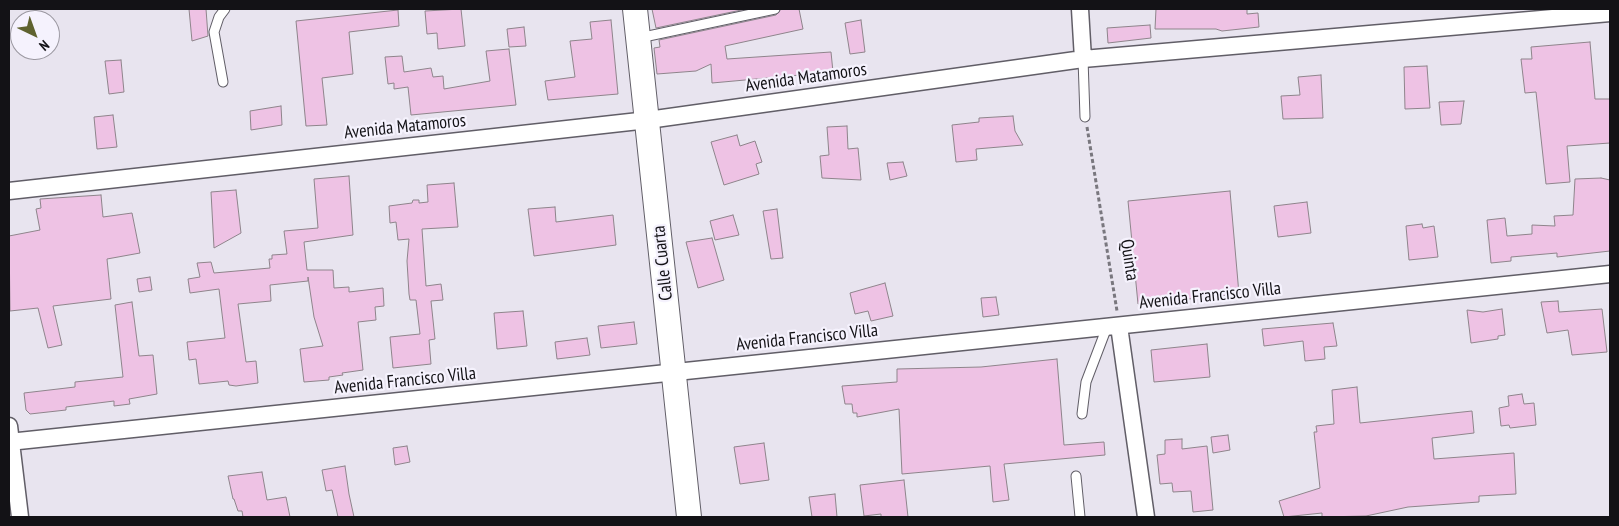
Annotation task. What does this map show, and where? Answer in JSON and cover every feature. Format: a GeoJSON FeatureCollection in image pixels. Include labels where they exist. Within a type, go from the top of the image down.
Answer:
{"type":"FeatureCollection","features":[{"type":"Feature","properties":{"kind":"street","name":"Calle Cuarta"},"geometry":{"type":"LineString","coordinates":[[635,9],[690,517]]}},
{"type":"Feature","properties":{"kind":"street"},"geometry":{"type":"LineString","coordinates":[[1080,9],[1083,59]]}},
{"type":"Feature","properties":{"kind":"street","name":"Avenida Matamoros"},"geometry":{"type":"LineString","coordinates":[[9,192],[648,120],[1083,59],[1610,13]]}},
{"type":"Feature","properties":{"kind":"street","name":"Avenida Francisco Villa"},"geometry":{"type":"LineString","coordinates":[[9,437],[675,372],[1610,274]]}},
{"type":"Feature","properties":{"kind":"street"},"geometry":{"type":"LineString","coordinates":[[1113,326],[1146,517]]}},
{"type":"Feature","properties":{"kind":"street"},"geometry":{"type":"LineString","coordinates":[[9,437],[20,517]]}},
{"type":"Feature","properties":{"kind":"lane"},"geometry":{"type":"LineString","coordinates":[[223,82],[214,32],[219,17],[225,9]]}},
{"type":"Feature","properties":{"kind":"lane"},"geometry":{"type":"LineString","coordinates":[[639,38],[775,9]]}},
{"type":"Feature","properties":{"kind":"lane"},"geometry":{"type":"LineString","coordinates":[[1083,59],[1085,117]]}},
{"type":"Feature","properties":{"kind":"lane"},"geometry":{"type":"LineString","coordinates":[[1082,414],[1086,382],[1113,326]]}},
{"type":"Feature","properties":{"kind":"lane"},"geometry":{"type":"LineString","coordinates":[[1076,476],[1080,517]]}},
{"type":"Feature","properties":{"kind":"path","name":"Quinta"},"geometry":{"type":"LineString","coordinates":[[1085,117],[1113,326]]}},
{"type":"Feature","properties":{"kind":"building"},"geometry":{"type":"Polygon","coordinates":[[[189,9],[206,9],[208,36],[192,41],[189,9]]]}},
{"type":"Feature","properties":{"kind":"building"},"geometry":{"type":"Polygon","coordinates":[[[461,9],[465,46],[438,49],[437,33],[427,34],[425,11],[461,9]]]}},
{"type":"Feature","properties":{"kind":"building"},"geometry":{"type":"Polygon","coordinates":[[[652,9],[746,9],[656,28],[652,9]]]}},
{"type":"Feature","properties":{"kind":"building"},"geometry":{"type":"Polygon","coordinates":[[[781,9],[799,9],[803,29],[725,46],[727,59],[831,52],[833,72],[712,83],[711,64],[696,71],[657,74],[654,48],[660,47],[659,40],[776,15],[781,9]]]}},
{"type":"Feature","properties":{"kind":"building"},"geometry":{"type":"Polygon","coordinates":[[[1156,9],[1247,9],[1247,14],[1258,13],[1259,27],[1222,31],[1216,29],[1155,29],[1156,9]]]}},
{"type":"Feature","properties":{"kind":"building"},"geometry":{"type":"Polygon","coordinates":[[[398,10],[399,26],[349,32],[353,74],[322,78],[327,125],[306,126],[296,21],[398,10]]]}},
{"type":"Feature","properties":{"kind":"building"},"geometry":{"type":"Polygon","coordinates":[[[611,20],[618,94],[548,100],[545,81],[575,77],[570,41],[592,39],[590,22],[611,20]]]}},
{"type":"Feature","properties":{"kind":"building"},"geometry":{"type":"Polygon","coordinates":[[[861,20],[865,52],[850,54],[845,23],[861,20]]]}},
{"type":"Feature","properties":{"kind":"building"},"geometry":{"type":"Polygon","coordinates":[[[1150,25],[1151,38],[1108,43],[1107,28],[1150,25]]]}},
{"type":"Feature","properties":{"kind":"building"},"geometry":{"type":"Polygon","coordinates":[[[524,27],[526,46],[509,47],[507,29],[524,27]]]}},
{"type":"Feature","properties":{"kind":"building"},"geometry":{"type":"Polygon","coordinates":[[[1590,42],[1595,99],[1610,99],[1610,143],[1567,146],[1570,182],[1546,184],[1536,92],[1525,93],[1521,59],[1532,59],[1531,47],[1590,42]]]}},
{"type":"Feature","properties":{"kind":"building"},"geometry":{"type":"Polygon","coordinates":[[[509,49],[516,105],[411,115],[408,87],[394,89],[394,83],[388,84],[385,57],[402,56],[404,72],[431,68],[433,77],[443,76],[444,89],[490,81],[486,51],[509,49]]]}},
{"type":"Feature","properties":{"kind":"building"},"geometry":{"type":"Polygon","coordinates":[[[121,60],[124,92],[109,94],[105,61],[121,60]]]}},
{"type":"Feature","properties":{"kind":"building"},"geometry":{"type":"Polygon","coordinates":[[[1427,66],[1430,108],[1405,109],[1404,67],[1427,66]]]}},
{"type":"Feature","properties":{"kind":"building"},"geometry":{"type":"Polygon","coordinates":[[[1321,75],[1323,118],[1283,119],[1281,96],[1300,95],[1298,77],[1321,75]]]}},
{"type":"Feature","properties":{"kind":"building"},"geometry":{"type":"Polygon","coordinates":[[[1464,101],[1461,124],[1441,125],[1439,102],[1464,101]]]}},
{"type":"Feature","properties":{"kind":"building"},"geometry":{"type":"Polygon","coordinates":[[[281,106],[282,125],[251,130],[250,111],[281,106]]]}},
{"type":"Feature","properties":{"kind":"building"},"geometry":{"type":"Polygon","coordinates":[[[113,115],[117,147],[97,149],[94,117],[113,115]]]}},
{"type":"Feature","properties":{"kind":"building"},"geometry":{"type":"Polygon","coordinates":[[[1013,116],[1015,131],[1023,145],[976,149],[977,160],[956,162],[952,125],[979,122],[979,118],[1013,116]]]}},
{"type":"Feature","properties":{"kind":"building"},"geometry":{"type":"Polygon","coordinates":[[[847,126],[848,149],[858,148],[861,180],[822,178],[820,156],[829,155],[827,127],[847,126]]]}},
{"type":"Feature","properties":{"kind":"building"},"geometry":{"type":"Polygon","coordinates":[[[737,135],[740,146],[755,141],[762,162],[756,164],[759,174],[724,185],[711,142],[737,135]]]}},
{"type":"Feature","properties":{"kind":"building"},"geometry":{"type":"Polygon","coordinates":[[[903,162],[907,176],[890,180],[887,163],[903,162]]]}},
{"type":"Feature","properties":{"kind":"building"},"geometry":{"type":"Polygon","coordinates":[[[349,176],[353,235],[304,242],[307,270],[333,270],[334,288],[349,287],[349,292],[383,288],[384,306],[375,307],[376,320],[358,322],[363,370],[342,373],[343,375],[329,377],[329,380],[304,382],[300,349],[323,346],[314,317],[308,277],[308,281],[270,285],[271,301],[238,304],[246,362],[256,361],[258,383],[236,386],[229,385],[228,381],[199,384],[196,359],[189,360],[187,342],[225,338],[219,289],[190,293],[188,279],[200,277],[197,263],[211,262],[214,273],[270,268],[269,259],[272,259],[272,255],[287,254],[284,231],[318,228],[314,179],[349,176]]]}},
{"type":"Feature","properties":{"kind":"building"},"geometry":{"type":"Polygon","coordinates":[[[1601,178],[1610,180],[1610,251],[1557,257],[1557,253],[1511,257],[1511,261],[1491,263],[1487,220],[1505,218],[1507,236],[1532,234],[1532,225],[1555,226],[1554,216],[1573,215],[1575,179],[1601,178]]]}},
{"type":"Feature","properties":{"kind":"building"},"geometry":{"type":"Polygon","coordinates":[[[454,183],[458,227],[422,229],[426,286],[441,284],[443,300],[431,301],[435,339],[429,340],[431,364],[393,368],[390,337],[420,334],[416,300],[410,300],[409,294],[407,261],[409,239],[398,240],[396,222],[390,223],[389,206],[412,203],[413,200],[419,200],[419,203],[428,202],[427,185],[454,183]]]}},
{"type":"Feature","properties":{"kind":"building"},"geometry":{"type":"Polygon","coordinates":[[[236,190],[241,233],[214,248],[211,192],[236,190]]]}},
{"type":"Feature","properties":{"kind":"building"},"geometry":{"type":"Polygon","coordinates":[[[1230,191],[1239,294],[1138,304],[1128,201],[1230,191]]]}},
{"type":"Feature","properties":{"kind":"building"},"geometry":{"type":"Polygon","coordinates":[[[101,195],[103,217],[132,213],[140,253],[107,259],[111,299],[53,306],[62,345],[48,348],[38,308],[10,311],[9,236],[40,230],[36,209],[41,208],[40,199],[101,195]]]}},
{"type":"Feature","properties":{"kind":"building"},"geometry":{"type":"Polygon","coordinates":[[[1307,202],[1311,233],[1278,237],[1274,206],[1307,202]]]}},
{"type":"Feature","properties":{"kind":"building"},"geometry":{"type":"Polygon","coordinates":[[[555,207],[556,222],[613,215],[616,245],[534,256],[528,209],[555,207]]]}},
{"type":"Feature","properties":{"kind":"building"},"geometry":{"type":"Polygon","coordinates":[[[777,209],[783,258],[771,259],[763,211],[777,209]]]}},
{"type":"Feature","properties":{"kind":"building"},"geometry":{"type":"Polygon","coordinates":[[[733,215],[739,235],[715,240],[710,221],[733,215]]]}},
{"type":"Feature","properties":{"kind":"building"},"geometry":{"type":"Polygon","coordinates":[[[1422,224],[1423,228],[1434,226],[1438,257],[1409,260],[1406,226],[1422,224]]]}},
{"type":"Feature","properties":{"kind":"building"},"geometry":{"type":"Polygon","coordinates":[[[712,238],[724,280],[698,288],[686,242],[712,238]]]}},
{"type":"Feature","properties":{"kind":"building"},"geometry":{"type":"Polygon","coordinates":[[[150,277],[152,290],[139,292],[137,279],[150,277]]]}},
{"type":"Feature","properties":{"kind":"building"},"geometry":{"type":"Polygon","coordinates":[[[885,283],[893,316],[871,321],[868,311],[855,314],[850,293],[885,283]]]}},
{"type":"Feature","properties":{"kind":"building"},"geometry":{"type":"Polygon","coordinates":[[[996,297],[999,315],[983,317],[981,298],[996,297]]]}},
{"type":"Feature","properties":{"kind":"building"},"geometry":{"type":"Polygon","coordinates":[[[1558,301],[1559,312],[1602,309],[1607,352],[1572,355],[1568,330],[1547,333],[1541,302],[1558,301]]]}},
{"type":"Feature","properties":{"kind":"building"},"geometry":{"type":"Polygon","coordinates":[[[132,302],[139,356],[153,355],[157,394],[129,399],[130,404],[114,406],[114,401],[66,407],[66,410],[30,414],[26,410],[24,393],[75,387],[75,382],[123,377],[115,305],[132,302]]]}},
{"type":"Feature","properties":{"kind":"building"},"geometry":{"type":"Polygon","coordinates":[[[1502,309],[1505,335],[1498,336],[1498,339],[1471,343],[1467,310],[1483,312],[1502,309]]]}},
{"type":"Feature","properties":{"kind":"building"},"geometry":{"type":"Polygon","coordinates":[[[523,311],[527,346],[497,349],[494,313],[523,311]]]}},
{"type":"Feature","properties":{"kind":"building"},"geometry":{"type":"Polygon","coordinates":[[[634,322],[637,344],[601,348],[598,326],[634,322]]]}},
{"type":"Feature","properties":{"kind":"building"},"geometry":{"type":"Polygon","coordinates":[[[1333,323],[1337,346],[1324,347],[1325,359],[1305,361],[1303,341],[1264,346],[1262,329],[1333,323]]]}},
{"type":"Feature","properties":{"kind":"building"},"geometry":{"type":"Polygon","coordinates":[[[587,338],[590,355],[557,359],[555,342],[587,338]]]}},
{"type":"Feature","properties":{"kind":"building"},"geometry":{"type":"Polygon","coordinates":[[[1207,344],[1210,377],[1154,382],[1151,350],[1207,344]]]}},
{"type":"Feature","properties":{"kind":"building"},"geometry":{"type":"Polygon","coordinates":[[[1057,359],[1064,445],[1104,442],[1105,455],[1004,464],[1009,500],[993,502],[990,466],[902,474],[899,409],[857,417],[857,413],[853,413],[852,404],[845,404],[842,386],[897,382],[897,369],[981,367],[1057,359]]]}},
{"type":"Feature","properties":{"kind":"building"},"geometry":{"type":"Polygon","coordinates":[[[1357,387],[1360,423],[1472,411],[1474,433],[1432,438],[1434,459],[1514,453],[1516,494],[1479,496],[1479,502],[1408,507],[1366,516],[1322,517],[1322,513],[1284,517],[1279,501],[1320,488],[1314,432],[1317,432],[1316,426],[1334,424],[1332,390],[1357,387]]]}},
{"type":"Feature","properties":{"kind":"building"},"geometry":{"type":"Polygon","coordinates":[[[1522,394],[1524,404],[1534,403],[1536,425],[1510,428],[1509,425],[1501,426],[1499,408],[1509,406],[1508,396],[1522,394]]]}},
{"type":"Feature","properties":{"kind":"building"},"geometry":{"type":"Polygon","coordinates":[[[1228,435],[1230,450],[1213,453],[1211,437],[1228,435]]]}},
{"type":"Feature","properties":{"kind":"building"},"geometry":{"type":"Polygon","coordinates":[[[1182,439],[1182,449],[1207,446],[1213,510],[1193,512],[1191,491],[1173,492],[1172,483],[1160,484],[1157,455],[1165,454],[1165,440],[1182,439]]]}},
{"type":"Feature","properties":{"kind":"building"},"geometry":{"type":"Polygon","coordinates":[[[764,443],[769,480],[740,484],[734,447],[764,443]]]}},
{"type":"Feature","properties":{"kind":"building"},"geometry":{"type":"Polygon","coordinates":[[[407,446],[410,462],[395,465],[393,448],[407,446]]]}},
{"type":"Feature","properties":{"kind":"building"},"geometry":{"type":"Polygon","coordinates":[[[345,466],[354,517],[338,517],[332,490],[326,491],[322,470],[345,466]]]}},
{"type":"Feature","properties":{"kind":"building"},"geometry":{"type":"Polygon","coordinates":[[[262,472],[267,500],[286,497],[290,517],[243,517],[242,511],[238,511],[233,499],[228,476],[262,472]]]}},
{"type":"Feature","properties":{"kind":"building"},"geometry":{"type":"Polygon","coordinates":[[[904,480],[908,517],[881,517],[881,514],[864,516],[860,485],[904,480]]]}},
{"type":"Feature","properties":{"kind":"building"},"geometry":{"type":"Polygon","coordinates":[[[835,494],[837,517],[812,517],[809,497],[835,494]]]}}]}
